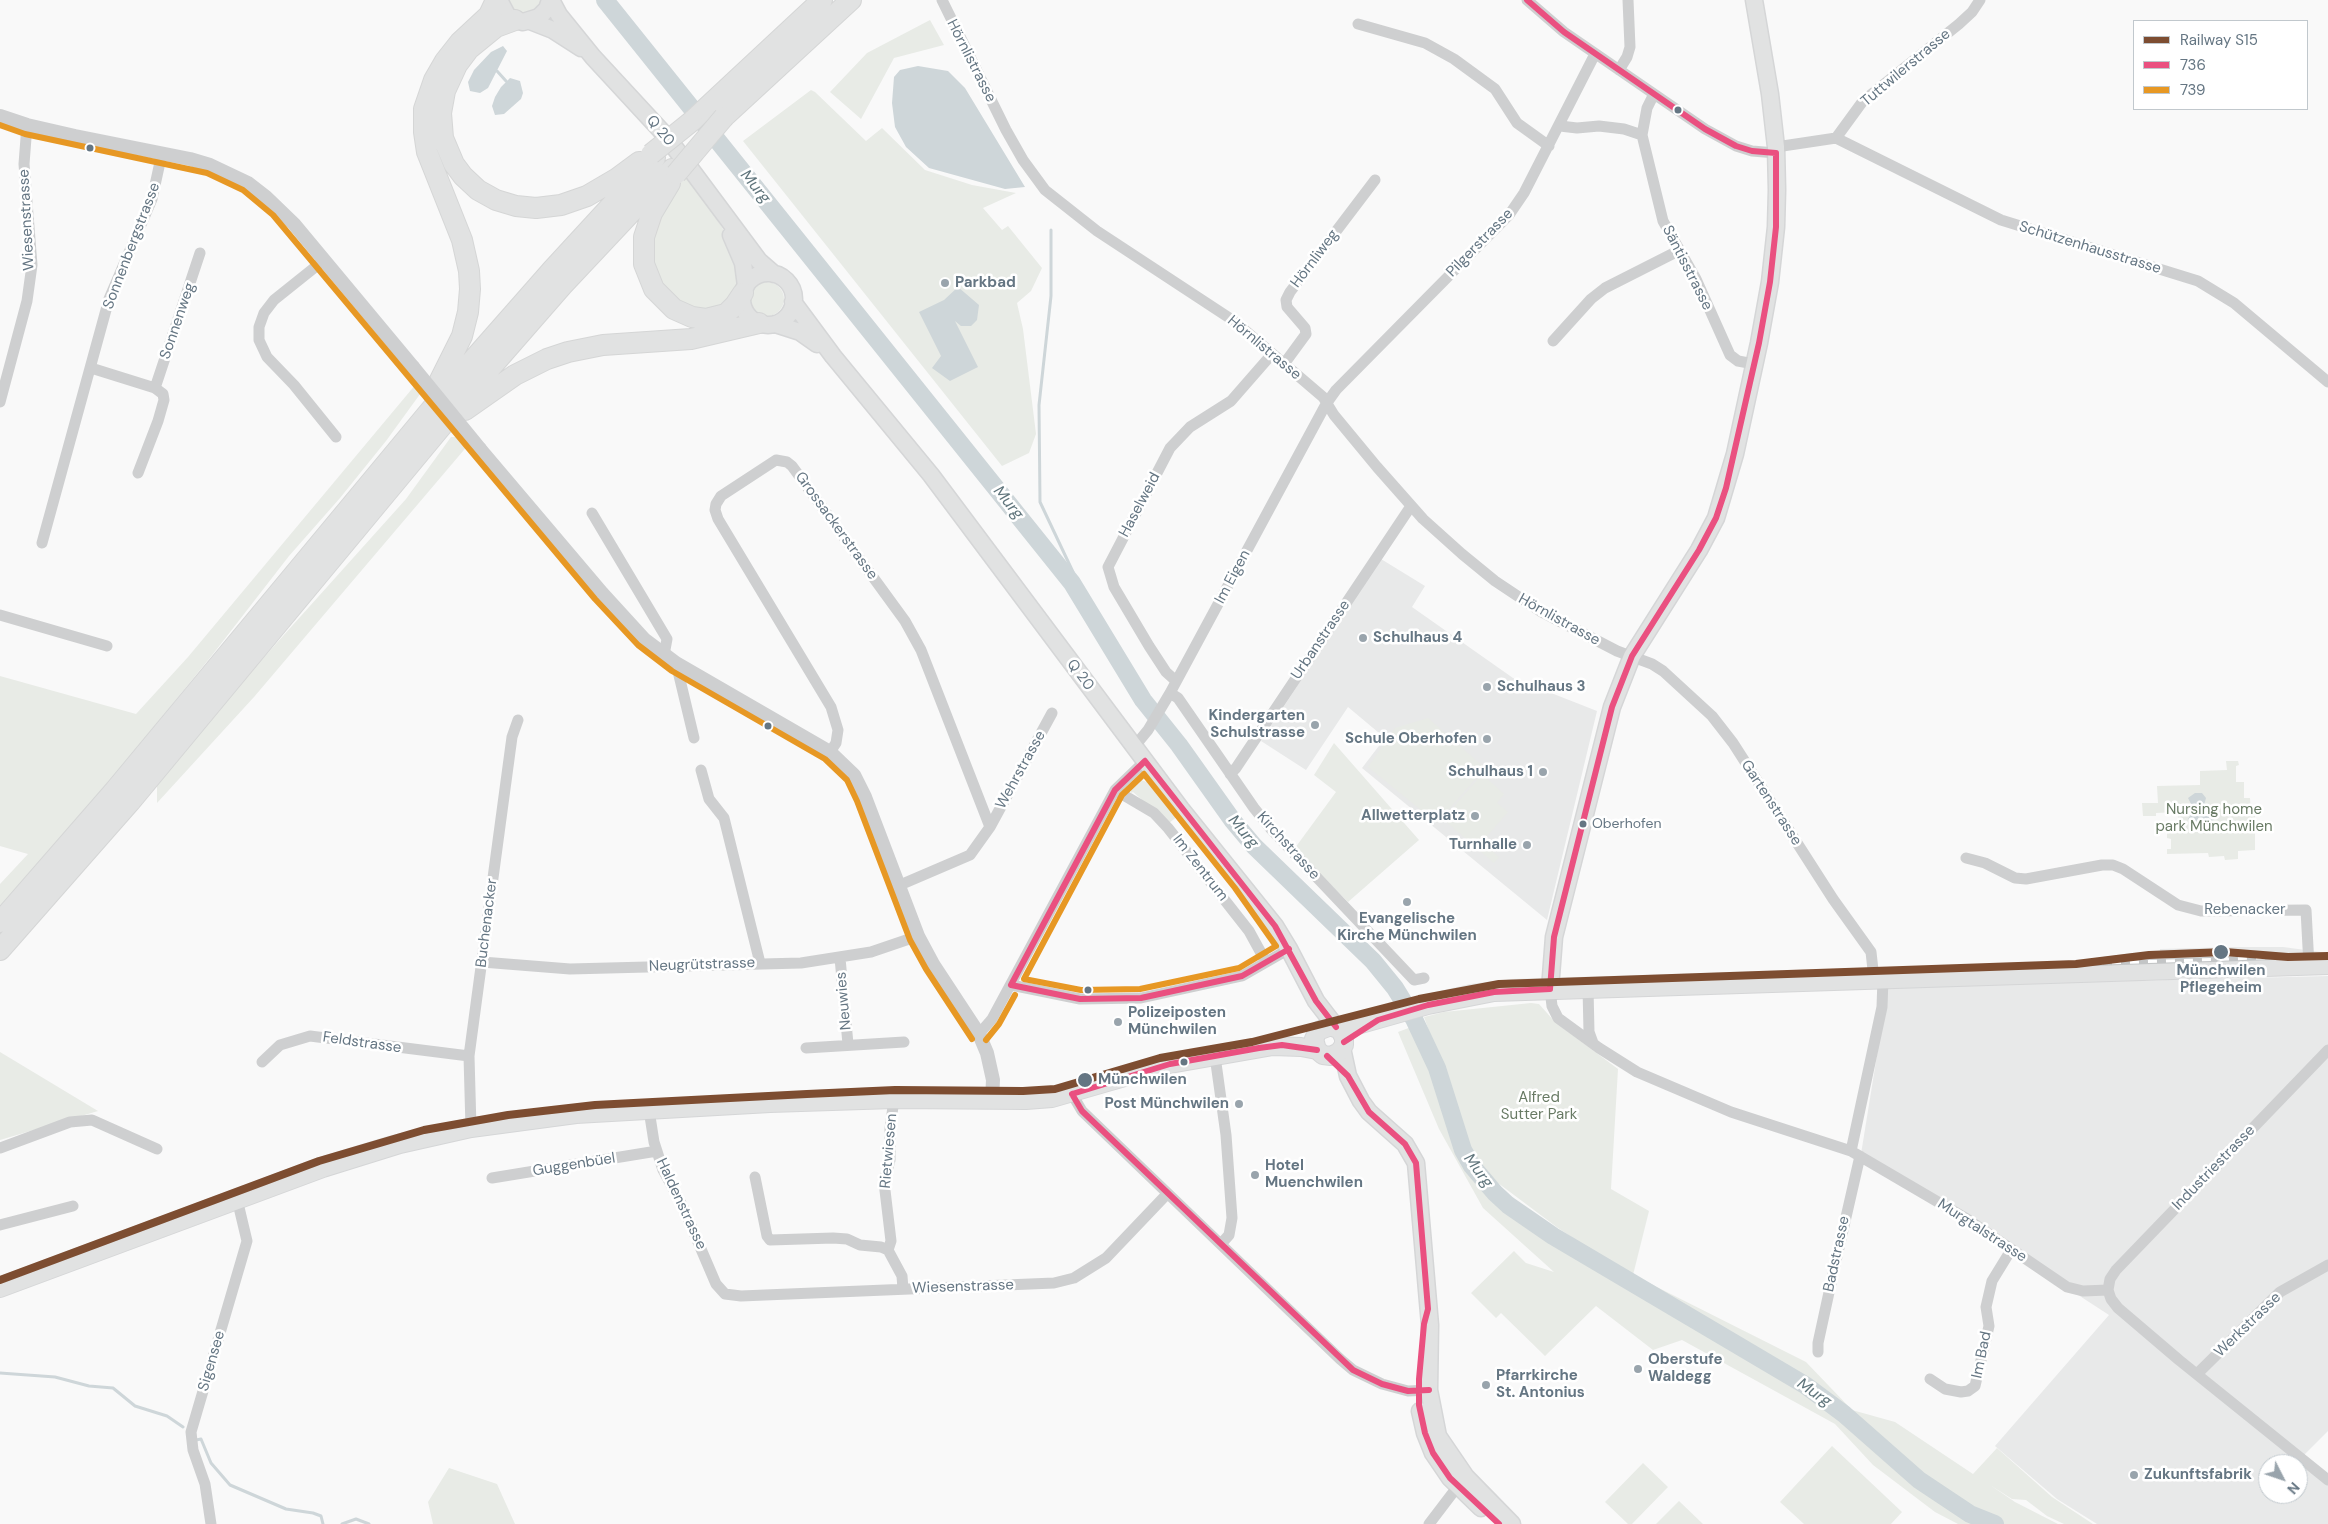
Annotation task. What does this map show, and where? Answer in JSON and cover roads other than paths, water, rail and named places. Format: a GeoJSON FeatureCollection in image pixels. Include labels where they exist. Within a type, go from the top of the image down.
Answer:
{"type":"FeatureCollection","features":[{"type":"Feature","properties":{"kind":"highway"},"geometry":{"type":"LineString","coordinates":[[0,950],[137,794],[425,430],[464,328],[470,298],[469,271],[462,240],[427,152],[424,132],[424,109],[431,85],[445,60],[460,42],[486,18],[498,0]]}},
{"type":"Feature","properties":{"kind":"highway"},"geometry":{"type":"LineString","coordinates":[[0,922],[425,430],[556,293],[664,164],[822,0]]}},
{"type":"Feature","properties":{"kind":"highway"},"geometry":{"type":"LineString","coordinates":[[744,289],[735,305],[726,314],[714,318],[700,319],[686,315],[670,306],[651,284],[644,264],[644,237],[656,205],[664,164],[692,121],[718,109],[851,0]]}},
{"type":"Feature","properties":{"kind":"highway"},"geometry":{"type":"LineString","coordinates":[[523,21],[496,27],[469,49],[457,65],[445,91],[441,120],[445,144],[454,164],[471,184],[488,197],[510,205],[530,208],[552,206],[571,202],[664,164]]}},
{"type":"Feature","properties":{"kind":"highway"},"geometry":{"type":"LineString","coordinates":[[425,430],[526,369],[558,355],[603,345],[696,338],[767,323]]}},
{"type":"Feature","properties":{"kind":"main road","name":"Q 20"},"geometry":{"type":"LineString","coordinates":[[498,0],[504,11],[523,21],[556,32],[593,57]]}},
{"type":"Feature","properties":{"kind":"main road","name":"Q 20"},"geometry":{"type":"LineString","coordinates":[[523,21],[544,13],[551,0]]}},
{"type":"Feature","properties":{"kind":"main road","name":"Q 20"},"geometry":{"type":"LineString","coordinates":[[551,0],[559,15],[593,57],[666,136],[719,211],[759,261],[790,286],[793,302],[833,356],[930,475],[1134,747],[1242,883],[1289,949],[1316,1001],[1330,1040],[1369,1112],[1400,1139],[1416,1163],[1428,1309],[1424,1324],[1424,1390],[1438,1436],[1462,1482]]}},
{"type":"Feature","properties":{"kind":"main road"},"geometry":{"type":"LineString","coordinates":[[1550,989],[1554,937],[1560,909],[1612,707],[1632,656],[1700,550],[1716,518],[1735,454],[1754,364],[1770,282],[1776,227],[1776,150],[1754,0]]}},
{"type":"Feature","properties":{"kind":"main road","name":"Q 20"},"geometry":{"type":"LineString","coordinates":[[719,211],[743,263],[745,310],[767,323],[800,332],[833,356]]}},
{"type":"Feature","properties":{"kind":"main road"},"geometry":{"type":"LineString","coordinates":[[744,289],[759,275],[774,274]]}},
{"type":"Feature","properties":{"kind":"main road"},"geometry":{"type":"LineString","coordinates":[[767,323],[788,315],[793,302]]}},
{"type":"Feature","properties":{"kind":"main road"},"geometry":{"type":"LineString","coordinates":[[0,1288],[323,1168],[400,1144],[471,1128],[576,1114],[894,1099],[1026,1100],[1072,1094],[1170,1064],[1282,1045],[1330,1040],[1395,1014],[1428,1005],[1494,992],[2328,965]]}},
{"type":"Feature","properties":{"kind":"main road"},"geometry":{"type":"LineString","coordinates":[[1462,1482],[1499,1524]]}},
{"type":"Feature","properties":{"kind":"main road"},"geometry":{"type":"LineString","coordinates":[[1462,1482],[1512,1524]]}},
{"type":"Feature","properties":{"kind":"street","name":"Hörnlistrasse"},"geometry":{"type":"LineString","coordinates":[[942,0],[1023,160],[1045,190],[1097,231],[1219,310],[1323,397],[1326,404],[1358,444],[1412,506],[1452,546],[1519,598],[1570,628],[1617,651],[1632,656]]}},
{"type":"Feature","properties":{"kind":"street"},"geometry":{"type":"LineString","coordinates":[[1527,0],[1564,32],[1595,54],[1705,129],[1736,146],[1752,151],[1776,150],[1836,138]]}},
{"type":"Feature","properties":{"kind":"street"},"geometry":{"type":"LineString","coordinates":[[1619,70],[1628,58],[1630,47],[1628,0]]}},
{"type":"Feature","properties":{"kind":"street","name":"Tuttwilerstrasse"},"geometry":{"type":"LineString","coordinates":[[1836,138],[1863,101],[1953,29],[1972,12],[1980,0]]}},
{"type":"Feature","properties":{"kind":"street"},"geometry":{"type":"LineString","coordinates":[[1358,24],[1425,43],[1454,58],[1494,89],[1518,123],[1549,146]]}},
{"type":"Feature","properties":{"kind":"street","name":"Pilgerstrasse"},"geometry":{"type":"LineString","coordinates":[[1326,404],[1336,390],[1509,215],[1524,193],[1560,126],[1595,54]]}},
{"type":"Feature","properties":{"kind":"street","name":"Säntisstrasse"},"geometry":{"type":"LineString","coordinates":[[1654,94],[1646,108],[1642,136],[1663,221],[1696,279],[1730,355],[1738,361],[1754,364]]}},
{"type":"Feature","properties":{"kind":"street"},"geometry":{"type":"LineString","coordinates":[[0,116],[27,125],[210,165],[248,183],[279,209],[324,260],[480,448],[628,623],[644,639],[676,663],[830,752],[843,762],[860,785],[918,936],[933,964],[979,1034],[989,1060],[992,1100]]}},
{"type":"Feature","properties":{"kind":"street","name":"Wiesenstrasse"},"geometry":{"type":"LineString","coordinates":[[0,402],[27,301],[32,266],[24,164],[27,125]]}},
{"type":"Feature","properties":{"kind":"street"},"geometry":{"type":"LineString","coordinates":[[1560,126],[1576,128],[1599,126],[1624,129],[1642,136]]}},
{"type":"Feature","properties":{"kind":"street","name":"Schützenhausstrasse"},"geometry":{"type":"LineString","coordinates":[[1836,138],[2001,220],[2198,281],[2234,303],[2328,382]]}},
{"type":"Feature","properties":{"kind":"street","name":"Sonnenbergstrasse"},"geometry":{"type":"LineString","coordinates":[[42,543],[109,299],[152,199],[162,153]]}},
{"type":"Feature","properties":{"kind":"street","name":"Hörnliweg"},"geometry":{"type":"LineString","coordinates":[[1284,364],[1306,334],[1305,328],[1287,307],[1286,300],[1290,292],[1374,180]]}},
{"type":"Feature","properties":{"kind":"street"},"geometry":{"type":"LineString","coordinates":[[1553,342],[1591,299],[1606,288],[1678,250]]}},
{"type":"Feature","properties":{"kind":"street","name":"Sonnenweg"},"geometry":{"type":"LineString","coordinates":[[155,388],[200,253]]}},
{"type":"Feature","properties":{"kind":"street"},"geometry":{"type":"LineString","coordinates":[[324,260],[274,300],[264,313],[259,327],[259,340],[266,357],[294,384],[336,437]]}},
{"type":"Feature","properties":{"kind":"street","name":"Haselweid"},"geometry":{"type":"LineString","coordinates":[[1176,681],[1166,672],[1114,588],[1108,568],[1112,556],[1170,448],[1190,427],[1231,401],[1272,354]]}},
{"type":"Feature","properties":{"kind":"street"},"geometry":{"type":"LineString","coordinates":[[91,368],[155,388],[164,394],[164,400],[138,473]]}},
{"type":"Feature","properties":{"kind":"street","name":"Im Eigen"},"geometry":{"type":"LineString","coordinates":[[1134,747],[1148,730],[1170,693],[1326,404]]}},
{"type":"Feature","properties":{"kind":"street","name":"Grossackerstrasse"},"geometry":{"type":"LineString","coordinates":[[830,752],[838,738],[838,730],[831,707],[715,510],[721,496],[776,460],[788,462],[792,466],[912,634],[990,827]]}},
{"type":"Feature","properties":{"kind":"street","name":"Urbanstrasse"},"geometry":{"type":"LineString","coordinates":[[1230,774],[1236,768],[1412,506]]}},
{"type":"Feature","properties":{"kind":"street"},"geometry":{"type":"LineString","coordinates":[[592,513],[667,639],[664,655]]}},
{"type":"Feature","properties":{"kind":"street"},"geometry":{"type":"LineString","coordinates":[[0,615],[107,646]]}},
{"type":"Feature","properties":{"kind":"street","name":"Gartenstrasse"},"geometry":{"type":"LineString","coordinates":[[1632,656],[1663,671],[1712,716],[1726,733],[1828,891],[1871,952],[1879,979]]}},
{"type":"Feature","properties":{"kind":"street"},"geometry":{"type":"LineString","coordinates":[[676,663],[694,738]]}},
{"type":"Feature","properties":{"kind":"street","name":"Kirchstrasse"},"geometry":{"type":"LineString","coordinates":[[1170,693],[1178,698],[1230,774],[1272,829],[1414,980],[1424,978]]}},
{"type":"Feature","properties":{"kind":"street","name":"Wehrstrasse"},"geometry":{"type":"LineString","coordinates":[[990,827],[1052,713]]}},
{"type":"Feature","properties":{"kind":"street","name":"Buchenacker"},"geometry":{"type":"LineString","coordinates":[[471,1128],[469,1056],[512,737],[518,720]]}},
{"type":"Feature","properties":{"kind":"street"},"geometry":{"type":"LineString","coordinates":[[979,1034],[989,1025],[1115,790],[1145,761]]}},
{"type":"Feature","properties":{"kind":"street"},"geometry":{"type":"LineString","coordinates":[[701,770],[709,799],[724,818],[760,963]]}},
{"type":"Feature","properties":{"kind":"street","name":"Im Zentrum"},"geometry":{"type":"LineString","coordinates":[[1115,790],[1154,813],[1168,828],[1249,931],[1266,962]]}},
{"type":"Feature","properties":{"kind":"street"},"geometry":{"type":"LineString","coordinates":[[900,885],[970,855],[990,827]]}},
{"type":"Feature","properties":{"kind":"street","name":"Rebenacker"},"geometry":{"type":"LineString","coordinates":[[1966,858],[1985,863],[2014,878],[2026,879],[2102,865],[2113,866],[2123,869],[2178,905],[2201,911],[2306,910],[2309,966]]}},
{"type":"Feature","properties":{"kind":"street","name":"Neugrütstrasse"},"geometry":{"type":"LineString","coordinates":[[482,962],[570,969],[800,963],[871,952],[918,936]]}},
{"type":"Feature","properties":{"kind":"street"},"geometry":{"type":"LineString","coordinates":[[1011,985],[1080,999],[1134,998],[1242,976],[1289,949]]}},
{"type":"Feature","properties":{"kind":"street","name":"Neuwies"},"geometry":{"type":"LineString","coordinates":[[840,958],[848,1044]]}},
{"type":"Feature","properties":{"kind":"street","name":"Badstrasse"},"geometry":{"type":"LineString","coordinates":[[1818,1352],[1818,1343],[1856,1154],[1882,1007],[1879,979]]}},
{"type":"Feature","properties":{"kind":"street"},"geometry":{"type":"LineString","coordinates":[[1588,988],[1589,1032],[1593,1043]]}},
{"type":"Feature","properties":{"kind":"street","name":"Murgtalstrasse"},"geometry":{"type":"LineString","coordinates":[[1550,989],[1552,1006],[1558,1018],[1637,1072],[1710,1104],[1856,1154],[1967,1219],[2071,1289],[2084,1291],[2108,1290]]}},
{"type":"Feature","properties":{"kind":"street","name":"Feldstrasse"},"geometry":{"type":"LineString","coordinates":[[262,1062],[280,1045],[310,1036],[469,1056]]}},
{"type":"Feature","properties":{"kind":"street","name":"Neuwies"},"geometry":{"type":"LineString","coordinates":[[806,1048],[904,1042]]}},
{"type":"Feature","properties":{"kind":"street","name":"Industriestrasse"},"geometry":{"type":"LineString","coordinates":[[2108,1290],[2110,1280],[2116,1270],[2328,1050]]}},
{"type":"Feature","properties":{"kind":"street"},"geometry":{"type":"LineString","coordinates":[[1215,1056],[1226,1135],[1232,1218],[1229,1235],[1221,1244]]}},
{"type":"Feature","properties":{"kind":"street"},"geometry":{"type":"LineString","coordinates":[[1072,1094],[1082,1111],[1353,1370],[1382,1384],[1408,1391],[1424,1390]]}},
{"type":"Feature","properties":{"kind":"street","name":"Rietwiesen"},"geometry":{"type":"LineString","coordinates":[[888,1250],[891,1241],[884,1182],[890,1160],[890,1128],[894,1099]]}},
{"type":"Feature","properties":{"kind":"street","name":"Haldenstrasse"},"geometry":{"type":"LineString","coordinates":[[649,1110],[656,1151],[716,1284],[725,1294]]}},
{"type":"Feature","properties":{"kind":"street"},"geometry":{"type":"LineString","coordinates":[[0,1148],[70,1122],[92,1120],[157,1149]]}},
{"type":"Feature","properties":{"kind":"street","name":"Guggenbüel"},"geometry":{"type":"LineString","coordinates":[[492,1178],[656,1151]]}},
{"type":"Feature","properties":{"kind":"street"},"geometry":{"type":"LineString","coordinates":[[755,1177],[767,1236],[770,1240],[833,1238],[847,1239],[860,1245],[881,1247],[888,1250],[902,1276],[903,1289]]}},
{"type":"Feature","properties":{"kind":"street","name":"Wiesenstrasse"},"geometry":{"type":"LineString","coordinates":[[725,1294],[741,1296],[1054,1283],[1074,1278],[1106,1258],[1167,1194]]}},
{"type":"Feature","properties":{"kind":"street","name":"Sigensee"},"geometry":{"type":"LineString","coordinates":[[211,1524],[205,1484],[193,1450],[192,1432],[247,1241],[237,1199]]}},
{"type":"Feature","properties":{"kind":"street"},"geometry":{"type":"LineString","coordinates":[[0,1225],[73,1206]]}},
{"type":"Feature","properties":{"kind":"street","name":"Im Bad"},"geometry":{"type":"LineString","coordinates":[[1930,1379],[1945,1389],[1961,1392],[1968,1391],[1976,1386],[1989,1326],[1986,1307],[1992,1282],[2011,1250]]}},
{"type":"Feature","properties":{"kind":"street","name":"Werkstrasse"},"geometry":{"type":"LineString","coordinates":[[2197,1374],[2280,1292],[2328,1265]]}},
{"type":"Feature","properties":{"kind":"street"},"geometry":{"type":"LineString","coordinates":[[2108,1290],[2111,1299],[2118,1308],[2328,1480]]}},
{"type":"Feature","properties":{"kind":"street"},"geometry":{"type":"LineString","coordinates":[[1429,1524],[1462,1482]]}},
{"type":"Feature","properties":{"kind":"waterway","name":"Murg"},"geometry":{"type":"LineString","coordinates":[[605,0],[1072,583],[1143,700],[1179,745],[1233,821],[1254,846],[1373,961],[1395,988],[1414,1019],[1437,1068],[1463,1150],[1472,1166],[1495,1193],[1508,1205],[1553,1236],[1805,1385],[1844,1414],[1919,1480],[1970,1514],[1995,1524]]}},
{"type":"Feature","properties":{"kind":"waterway"},"geometry":{"type":"LineString","coordinates":[[497,71],[506,81]]}},
{"type":"Feature","properties":{"kind":"waterway"},"geometry":{"type":"LineString","coordinates":[[1051,230],[1051,296],[1039,405],[1040,502],[1073,572],[1069,580]]}},
{"type":"Feature","properties":{"kind":"waterway"},"geometry":{"type":"LineString","coordinates":[[0,1373],[55,1377],[89,1386],[113,1388],[135,1406],[167,1416],[183,1427]]}},
{"type":"Feature","properties":{"kind":"waterway"},"geometry":{"type":"LineString","coordinates":[[196,1440],[201,1439],[211,1463],[230,1485],[286,1509],[321,1516],[323,1524]]}},
{"type":"Feature","properties":{"kind":"waterway"},"geometry":{"type":"LineString","coordinates":[[342,1524],[356,1519],[369,1524]]}},
{"type":"Feature","properties":{"kind":"railway"},"geometry":{"type":"LineString","coordinates":[[2076,964],[2288,957]]}},
{"type":"Feature","properties":{"kind":"rail line","name":"S15"},"geometry":{"type":"LineString","coordinates":[[0,1280],[319,1161],[424,1130],[508,1115],[595,1105],[807,1094],[895,1090],[1023,1091],[1055,1089],[1160,1058],[1252,1042],[1419,999],[1499,984],[2076,964],[2149,955],[2225,952],[2288,957],[2328,956]]}},
{"type":"Feature","properties":{"kind":"place","name":"Parkbad"},"geometry":{"type":"Point","coordinates":[945,283]}},
{"type":"Feature","properties":{"kind":"place","name":"Schulhaus 4"},"geometry":{"type":"Point","coordinates":[1363,638]}},
{"type":"Feature","properties":{"kind":"place","name":"Schulhaus 3"},"geometry":{"type":"Point","coordinates":[1487,687]}},
{"type":"Feature","properties":{"kind":"place","name":"Kindergarten Schulstrasse"},"geometry":{"type":"Point","coordinates":[1315,725]}},
{"type":"Feature","properties":{"kind":"place","name":"Schule Oberhofen"},"geometry":{"type":"Point","coordinates":[1487,739]}},
{"type":"Feature","properties":{"kind":"place","name":"Schulhaus 1"},"geometry":{"type":"Point","coordinates":[1543,772]}},
{"type":"Feature","properties":{"kind":"place","name":"Allwetterplatz"},"geometry":{"type":"Point","coordinates":[1475,816]}},
{"type":"Feature","properties":{"kind":"place","name":"Oberhofen"},"geometry":{"type":"Point","coordinates":[1583,824]}},
{"type":"Feature","properties":{"kind":"place","name":"Turnhalle"},"geometry":{"type":"Point","coordinates":[1527,845]}},
{"type":"Feature","properties":{"kind":"place","name":"Evangelische Kirche Münchwilen"},"geometry":{"type":"Point","coordinates":[1407,902]}},
{"type":"Feature","properties":{"kind":"place","name":"Münchwilen Pflegeheim"},"geometry":{"type":"Point","coordinates":[2221,952]}},
{"type":"Feature","properties":{"kind":"place","name":"Polizeiposten Münchwilen"},"geometry":{"type":"Point","coordinates":[1118,1022]}},
{"type":"Feature","properties":{"kind":"place","name":"Münchwilen"},"geometry":{"type":"Point","coordinates":[1085,1080]}},
{"type":"Feature","properties":{"kind":"place","name":"Post Münchwilen"},"geometry":{"type":"Point","coordinates":[1239,1104]}},
{"type":"Feature","properties":{"kind":"place","name":"Hotel Muenchwilen"},"geometry":{"type":"Point","coordinates":[1255,1175]}},
{"type":"Feature","properties":{"kind":"place","name":"Oberstufe Waldegg"},"geometry":{"type":"Point","coordinates":[1638,1369]}},
{"type":"Feature","properties":{"kind":"place","name":"Pfarrkirche St. Antonius"},"geometry":{"type":"Point","coordinates":[1486,1385]}},
{"type":"Feature","properties":{"kind":"place","name":"Zukunftsfabrik"},"geometry":{"type":"Point","coordinates":[2134,1475]}},
{"type":"Feature","properties":{"kind":"park label","name":"Nursing home park Münchwilen"},"geometry":{"type":"Point","coordinates":[2214,818]}},
{"type":"Feature","properties":{"kind":"park label","name":"Alfred Sutter Park"},"geometry":{"type":"Point","coordinates":[1539,1106]}}]}
